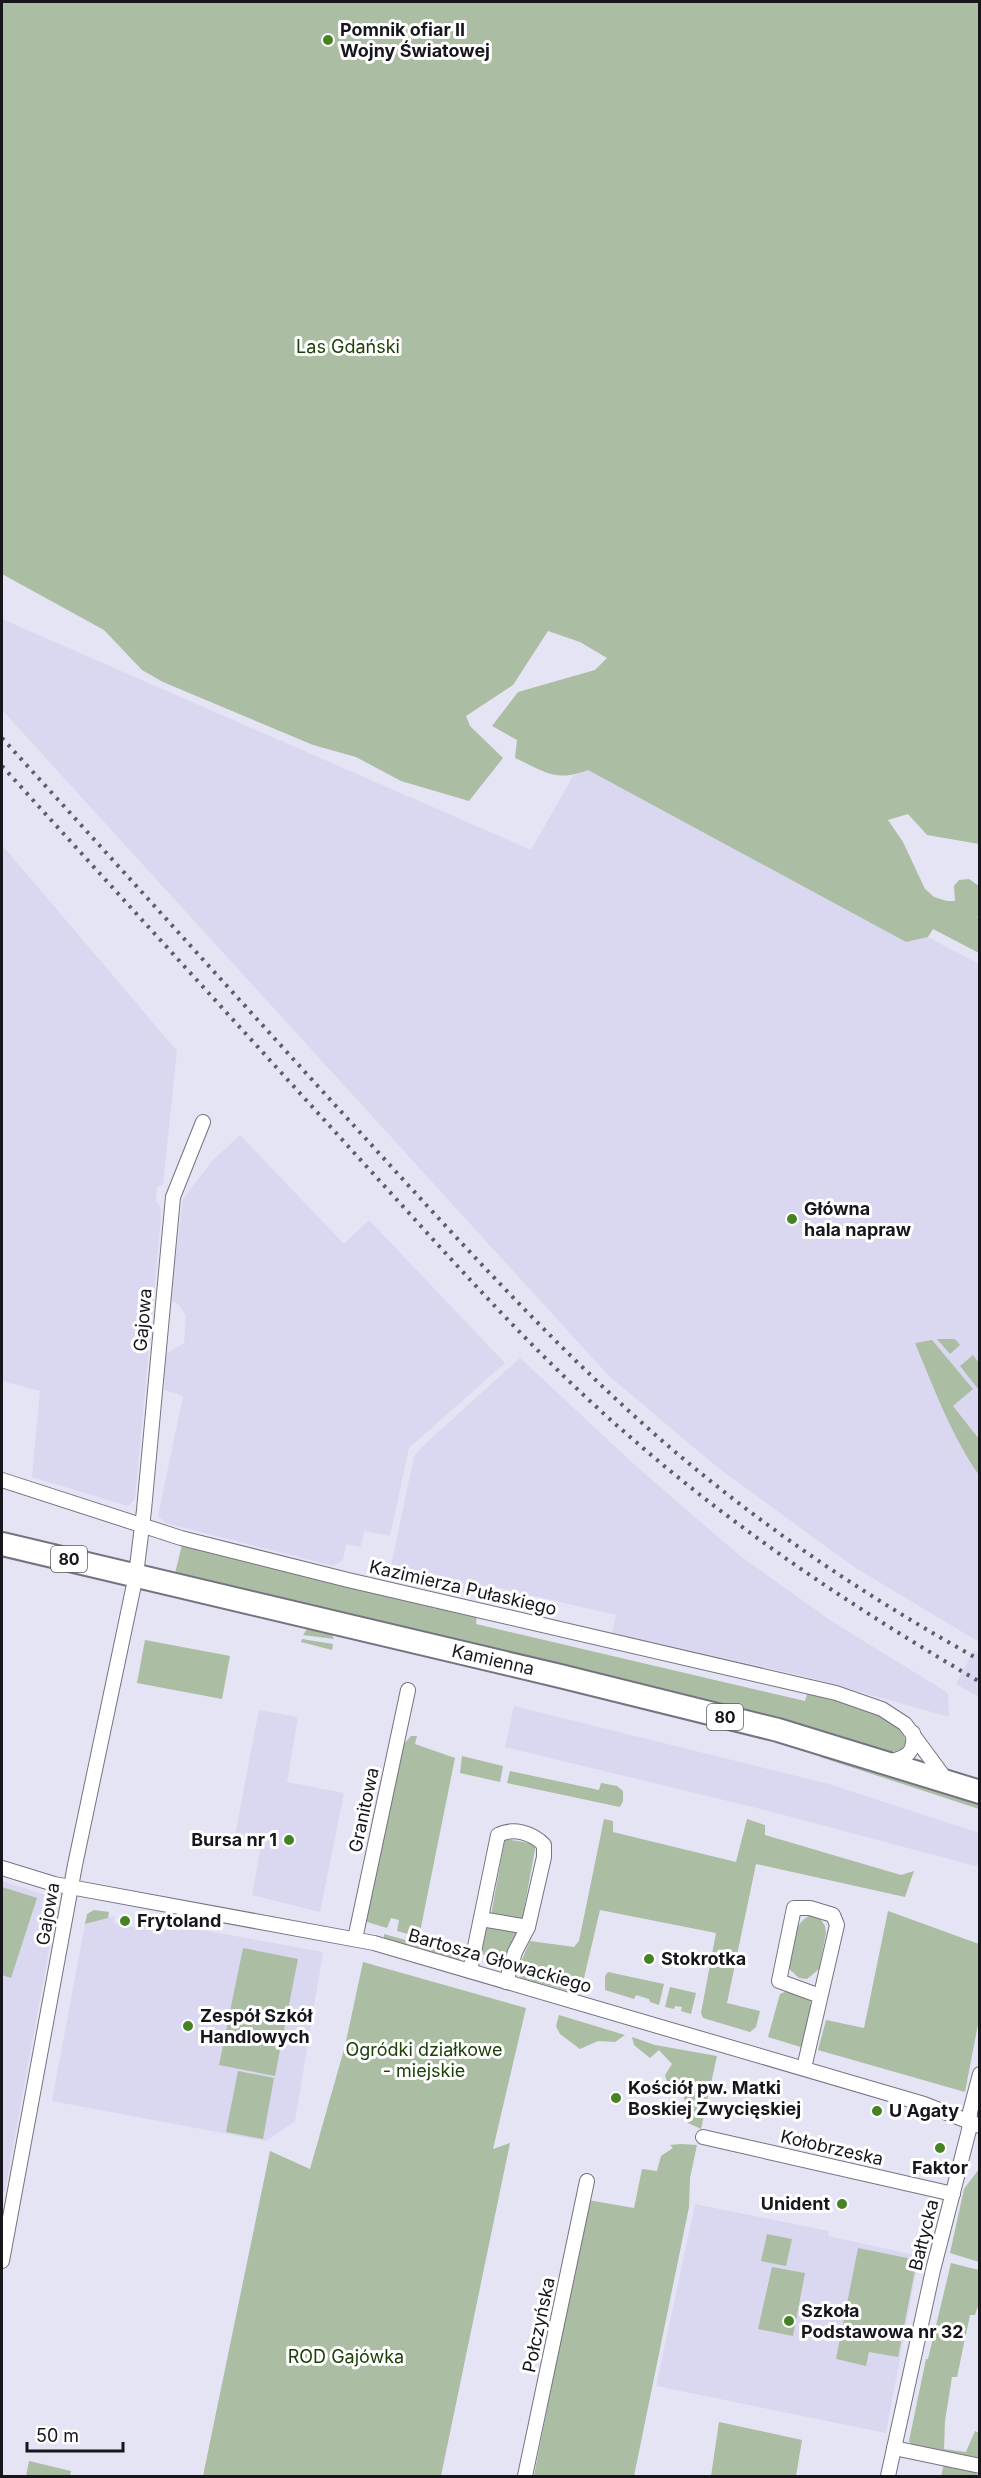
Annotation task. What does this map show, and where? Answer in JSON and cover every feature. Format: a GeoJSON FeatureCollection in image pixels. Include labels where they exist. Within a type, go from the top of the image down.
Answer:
{"type":"FeatureCollection","features":[{"type":"Feature","properties":{"kind":"main road","name":"Kamienna"},"geometry":{"type":"LineString","coordinates":[[2,1544],[766,1727],[888,1762],[980,1792]]}},
{"type":"Feature","properties":{"kind":"street","name":"Gajowa"},"geometry":{"type":"LineString","coordinates":[[2,2261],[5,2224],[135,1575],[142,1526],[173,1197],[203,1122]]}},
{"type":"Feature","properties":{"kind":"street","name":"Kazimierza Pułaskiego"},"geometry":{"type":"LineString","coordinates":[[2,1480],[142,1526],[348,1580],[836,1693],[894,1715],[913,1733],[948,1782]]}},
{"type":"Feature","properties":{"kind":"street","name":"Granitowa"},"geometry":{"type":"LineString","coordinates":[[355,1939],[408,1690]]}},
{"type":"Feature","properties":{"kind":"street"},"geometry":{"type":"LineString","coordinates":[[888,1762],[900,1759],[912,1752],[913,1733]]}},
{"type":"Feature","properties":{"kind":"street"},"geometry":{"type":"LineString","coordinates":[[470,1971],[498,1836],[508,1831],[536,1836],[544,1845],[544,1857],[528,1927],[515,1952],[506,1982]]}},
{"type":"Feature","properties":{"kind":"street","name":"Bartosza Głowackiego"},"geometry":{"type":"LineString","coordinates":[[2,1868],[71,1887],[355,1939],[804,2068],[924,2104],[975,2124]]}},
{"type":"Feature","properties":{"kind":"street"},"geometry":{"type":"LineString","coordinates":[[804,2068],[837,1925],[833,1915],[810,1908],[794,1908],[779,1981],[820,1996]]}},
{"type":"Feature","properties":{"kind":"street"},"geometry":{"type":"LineString","coordinates":[[481,1919],[528,1927]]}},
{"type":"Feature","properties":{"kind":"street","name":"Bałtycka"},"geometry":{"type":"LineString","coordinates":[[888,2476],[930,2284],[953,2194],[975,2124],[970,2112],[980,2074]]}},
{"type":"Feature","properties":{"kind":"street","name":"Kołobrzeska"},"geometry":{"type":"LineString","coordinates":[[703,2137],[953,2194]]}},
{"type":"Feature","properties":{"kind":"street","name":"Połczyńska"},"geometry":{"type":"LineString","coordinates":[[525,2476],[587,2181]]}},
{"type":"Feature","properties":{"kind":"street"},"geometry":{"type":"LineString","coordinates":[[894,2448],[980,2466]]}},
{"type":"Feature","properties":{"kind":"shaded area"},"geometry":{"type":"Polygon","coordinates":[[[2,619],[531,850],[573,776],[588,770],[906,942],[928,937],[979,964],[979,1642],[854,1567],[717,1467],[608,1375],[2,710],[2,619]]]}},
{"type":"Feature","properties":{"kind":"shaded area"},"geometry":{"type":"Polygon","coordinates":[[[2,845],[177,1051],[163,1184],[157,1187],[156,1201],[160,1206],[161,1218],[135,1499],[128,1506],[32,1477],[40,1391],[2,1381],[2,845]]]}},
{"type":"Feature","properties":{"kind":"shaded area"},"geometry":{"type":"Polygon","coordinates":[[[240,1135],[344,1244],[369,1220],[505,1363],[409,1448],[390,1536],[364,1531],[361,1547],[346,1544],[343,1560],[334,1566],[165,1523],[158,1516],[183,1396],[164,1390],[166,1354],[184,1343],[186,1316],[179,1305],[170,1300],[183,1199],[212,1161],[240,1135]]]}},
{"type":"Feature","properties":{"kind":"shaded area"},"geometry":{"type":"Polygon","coordinates":[[[520,1358],[637,1467],[739,1555],[833,1622],[948,1693],[949,1717],[808,1677],[612,1633],[616,1615],[487,1585],[485,1593],[473,1590],[471,1595],[389,1576],[414,1456],[520,1358]]]}},
{"type":"Feature","properties":{"kind":"shaded area"},"geometry":{"type":"Polygon","coordinates":[[[974,1650],[979,1653],[979,1697],[956,1684],[974,1650]]]}},
{"type":"Feature","properties":{"kind":"shaded area"},"geometry":{"type":"Polygon","coordinates":[[[514,1706],[829,1784],[979,1833],[979,1867],[765,1810],[505,1747],[514,1706]]]}},
{"type":"Feature","properties":{"kind":"shaded area"},"geometry":{"type":"Polygon","coordinates":[[[259,1710],[298,1717],[287,1782],[344,1793],[320,1912],[252,1895],[261,1845],[234,1840],[259,1710]]]}},
{"type":"Feature","properties":{"kind":"shaded area"},"geometry":{"type":"Polygon","coordinates":[[[2,1881],[56,1898],[58,1901],[5,2191],[2,2193],[2,1881]]]}},
{"type":"Feature","properties":{"kind":"shaded area","name":"Zespół Szkół Handlowych"},"geometry":{"type":"Polygon","coordinates":[[[115,1916],[114,1923],[134,1927],[136,1918],[323,1952],[295,2121],[266,2141],[52,2101],[85,1924],[115,1916]]]}},
{"type":"Feature","properties":{"kind":"shaded area","name":"Szkoła Podstawowa nr 32"},"geometry":{"type":"Polygon","coordinates":[[[695,2204],[829,2231],[828,2236],[919,2256],[886,2433],[656,2386],[695,2204]]]}},
{"type":"Feature","properties":{"kind":"green space","name":"Las Gdański"},"geometry":{"type":"Polygon","coordinates":[[[2,2],[979,2],[979,844],[927,835],[908,814],[888,820],[903,842],[925,889],[934,897],[955,901],[954,886],[959,880],[969,879],[979,886],[979,915],[977,917],[979,919],[979,953],[933,929],[928,937],[906,942],[588,770],[577,774],[550,774],[515,758],[517,740],[492,726],[518,692],[595,670],[607,658],[580,642],[548,631],[513,685],[466,716],[470,726],[503,758],[469,801],[401,781],[356,757],[313,745],[163,682],[142,670],[104,630],[2,574],[2,2]]]}},
{"type":"Feature","properties":{"kind":"green space"},"geometry":{"type":"Polygon","coordinates":[[[937,1339],[955,1339],[960,1345],[950,1354],[937,1339]]]}},
{"type":"Feature","properties":{"kind":"green space"},"geometry":{"type":"Polygon","coordinates":[[[932,1340],[973,1389],[953,1406],[979,1439],[979,1475],[951,1428],[915,1343],[932,1340]]]}},
{"type":"Feature","properties":{"kind":"green space"},"geometry":{"type":"Polygon","coordinates":[[[973,1355],[979,1363],[979,1390],[960,1366],[973,1355]]]}},
{"type":"Feature","properties":{"kind":"green space"},"geometry":{"type":"Polygon","coordinates":[[[182,1545],[477,1614],[476,1624],[805,1701],[808,1691],[865,1708],[880,1715],[902,1732],[906,1743],[902,1749],[892,1752],[685,1694],[175,1573],[182,1545]]]}},
{"type":"Feature","properties":{"kind":"green space"},"geometry":{"type":"Polygon","coordinates":[[[307,1629],[331,1633],[334,1639],[303,1635],[307,1629]]]}},
{"type":"Feature","properties":{"kind":"green space"},"geometry":{"type":"Polygon","coordinates":[[[302,1639],[333,1644],[332,1650],[301,1642],[302,1639]]]}},
{"type":"Feature","properties":{"kind":"green space"},"geometry":{"type":"Polygon","coordinates":[[[145,1640],[230,1656],[222,1699],[137,1683],[145,1640]]]}},
{"type":"Feature","properties":{"kind":"green space"},"geometry":{"type":"Polygon","coordinates":[[[411,1736],[417,1736],[415,1744],[455,1758],[419,1937],[397,1931],[399,1920],[391,1918],[387,1928],[364,1921],[403,1745],[411,1736]]]}},
{"type":"Feature","properties":{"kind":"green space"},"geometry":{"type":"Polygon","coordinates":[[[820,1752],[979,1803],[979,1809],[820,1757],[820,1752]]]}},
{"type":"Feature","properties":{"kind":"green space"},"geometry":{"type":"Polygon","coordinates":[[[462,1756],[503,1766],[500,1782],[460,1773],[462,1756]]]}},
{"type":"Feature","properties":{"kind":"green space"},"geometry":{"type":"Polygon","coordinates":[[[510,1771],[599,1790],[601,1783],[617,1786],[623,1791],[623,1801],[620,1807],[507,1783],[510,1771]]]}},
{"type":"Feature","properties":{"kind":"green space"},"geometry":{"type":"Polygon","coordinates":[[[604,1819],[613,1821],[613,1832],[736,1862],[747,1819],[765,1825],[765,1835],[901,1875],[914,1871],[905,1897],[756,1864],[727,2003],[760,2011],[756,2027],[750,2032],[703,2018],[701,2013],[716,1933],[600,1910],[583,1982],[520,1964],[530,1941],[574,1947],[579,1941],[604,1819]]]}},
{"type":"Feature","properties":{"kind":"green space"},"geometry":{"type":"Polygon","coordinates":[[[505,1839],[536,1844],[522,1920],[491,1915],[505,1839]]]}},
{"type":"Feature","properties":{"kind":"green space"},"geometry":{"type":"Polygon","coordinates":[[[2,1887],[37,1898],[11,1978],[2,1975],[2,1887]]]}},
{"type":"Feature","properties":{"kind":"green space"},"geometry":{"type":"Polygon","coordinates":[[[94,1910],[109,1912],[108,1918],[85,1924],[87,1914],[94,1910]]]}},
{"type":"Feature","properties":{"kind":"green space"},"geometry":{"type":"Polygon","coordinates":[[[888,1911],[979,1944],[979,2019],[965,2092],[818,2050],[826,2020],[864,2028],[888,1911]]]}},
{"type":"Feature","properties":{"kind":"green space"},"geometry":{"type":"Polygon","coordinates":[[[811,1915],[820,1918],[826,1933],[819,1969],[807,1979],[799,1978],[787,1967],[796,1930],[804,1919],[811,1915]]]}},
{"type":"Feature","properties":{"kind":"green space"},"geometry":{"type":"Polygon","coordinates":[[[486,1924],[519,1932],[512,1942],[506,1962],[481,1954],[486,1924]]]}},
{"type":"Feature","properties":{"kind":"green space"},"geometry":{"type":"Polygon","coordinates":[[[384,1934],[467,1957],[459,1960],[384,1938],[384,1934]]]}},
{"type":"Feature","properties":{"kind":"green space"},"geometry":{"type":"Polygon","coordinates":[[[243,1948],[298,1959],[275,2076],[219,2065],[243,1948]]]}},
{"type":"Feature","properties":{"kind":"green space","name":"ROD Gajówka"},"geometry":{"type":"Polygon","coordinates":[[[363,1962],[526,2008],[493,2149],[510,2143],[441,2476],[203,2476],[270,2151],[310,2169],[345,2046],[363,1962]]]}},
{"type":"Feature","properties":{"kind":"green space"},"geometry":{"type":"Polygon","coordinates":[[[516,1971],[572,1988],[572,1992],[521,1978],[516,1971]]]}},
{"type":"Feature","properties":{"kind":"green space"},"geometry":{"type":"Polygon","coordinates":[[[608,1972],[664,1984],[659,2005],[636,1995],[634,1999],[605,1990],[605,1976],[608,1972]]]}},
{"type":"Feature","properties":{"kind":"green space"},"geometry":{"type":"Polygon","coordinates":[[[670,1987],[696,1993],[691,2014],[681,2011],[682,2007],[675,2006],[674,2009],[665,2007],[670,1987]]]}},
{"type":"Feature","properties":{"kind":"green space"},"geometry":{"type":"Polygon","coordinates":[[[787,1991],[810,1999],[812,2012],[804,2048],[768,2037],[780,1994],[787,1991]]]}},
{"type":"Feature","properties":{"kind":"green space"},"geometry":{"type":"Polygon","coordinates":[[[559,2015],[625,2035],[615,2042],[598,2041],[580,2049],[560,2034],[556,2026],[559,2015]]]}},
{"type":"Feature","properties":{"kind":"green space"},"geometry":{"type":"Polygon","coordinates":[[[632,2037],[655,2045],[717,2056],[701,2129],[688,2123],[694,2113],[685,2102],[681,2086],[669,2088],[665,2075],[672,2064],[659,2050],[650,2058],[634,2045],[632,2037]]]}},
{"type":"Feature","properties":{"kind":"green space"},"geometry":{"type":"Polygon","coordinates":[[[238,2071],[274,2078],[263,2139],[226,2132],[238,2071]]]}},
{"type":"Feature","properties":{"kind":"green space"},"geometry":{"type":"Polygon","coordinates":[[[670,2145],[697,2145],[690,2178],[689,2207],[634,2476],[534,2476],[588,2200],[634,2208],[642,2169],[657,2171],[661,2156],[673,2148],[670,2145]]]}},
{"type":"Feature","properties":{"kind":"green space"},"geometry":{"type":"Polygon","coordinates":[[[979,2169],[979,2262],[950,2253],[964,2189],[979,2169]]]}},
{"type":"Feature","properties":{"kind":"green space"},"geometry":{"type":"Polygon","coordinates":[[[767,2234],[792,2239],[786,2266],[761,2261],[767,2234]]]}},
{"type":"Feature","properties":{"kind":"green space"},"geometry":{"type":"Polygon","coordinates":[[[858,2248],[917,2260],[898,2357],[869,2352],[866,2366],[836,2359],[858,2248]]]}},
{"type":"Feature","properties":{"kind":"green space"},"geometry":{"type":"Polygon","coordinates":[[[951,2263],[979,2270],[979,2303],[975,2315],[970,2315],[957,2377],[952,2377],[945,2421],[944,2449],[966,2452],[975,2431],[979,2433],[979,2459],[974,2461],[913,2446],[909,2441],[926,2359],[928,2359],[951,2263]]]}},
{"type":"Feature","properties":{"kind":"green space"},"geometry":{"type":"Polygon","coordinates":[[[772,2267],[805,2273],[793,2336],[758,2329],[772,2267]]]}},
{"type":"Feature","properties":{"kind":"green space"},"geometry":{"type":"Polygon","coordinates":[[[719,2422],[802,2440],[796,2476],[711,2476],[719,2422]]]}},
{"type":"Feature","properties":{"kind":"green space"},"geometry":{"type":"Polygon","coordinates":[[[29,2461],[71,2471],[70,2476],[26,2476],[29,2461]]]}},
{"type":"Feature","properties":{"kind":"green space"},"geometry":{"type":"Polygon","coordinates":[[[944,2464],[970,2467],[979,2476],[941,2476],[944,2464]]]}},
{"type":"Feature","properties":{"kind":"railway"},"geometry":{"type":"LineString","coordinates":[[2,738],[447,1227],[522,1307],[601,1385],[680,1456],[761,1520],[846,1580],[980,1660]]}},
{"type":"Feature","properties":{"kind":"railway"},"geometry":{"type":"LineString","coordinates":[[2,766],[458,1267],[562,1375],[676,1476],[760,1540],[846,1599],[980,1682]]}},
{"type":"Feature","properties":{"kind":"place","name":"Pomnik ofiar II Wojny Światowej"},"geometry":{"type":"Point","coordinates":[328,40]}},
{"type":"Feature","properties":{"kind":"place","name":"Główna hala napraw"},"geometry":{"type":"Point","coordinates":[792,1219]}},
{"type":"Feature","properties":{"kind":"place","name":"Bursa nr 1"},"geometry":{"type":"Point","coordinates":[289,1840]}},
{"type":"Feature","properties":{"kind":"place","name":"Frytoland"},"geometry":{"type":"Point","coordinates":[125,1921]}},
{"type":"Feature","properties":{"kind":"place","name":"Stokrotka"},"geometry":{"type":"Point","coordinates":[649,1959]}},
{"type":"Feature","properties":{"kind":"place","name":"Zespół Szkół Handlowych"},"geometry":{"type":"Point","coordinates":[188,2026]}},
{"type":"Feature","properties":{"kind":"place","name":"Kościół pw. Matki Boskiej Zwycięskiej"},"geometry":{"type":"Point","coordinates":[616,2098]}},
{"type":"Feature","properties":{"kind":"place","name":"U Agaty"},"geometry":{"type":"Point","coordinates":[877,2111]}},
{"type":"Feature","properties":{"kind":"place","name":"Faktor"},"geometry":{"type":"Point","coordinates":[940,2148]}},
{"type":"Feature","properties":{"kind":"place","name":"Unident"},"geometry":{"type":"Point","coordinates":[842,2204]}},
{"type":"Feature","properties":{"kind":"place","name":"Szkoła Podstawowa nr 32"},"geometry":{"type":"Point","coordinates":[789,2321]}},
{"type":"Feature","properties":{"kind":"park label","name":"Ogródki działkowe - miejskie"},"geometry":{"type":"Point","coordinates":[424,2060]}}]}
